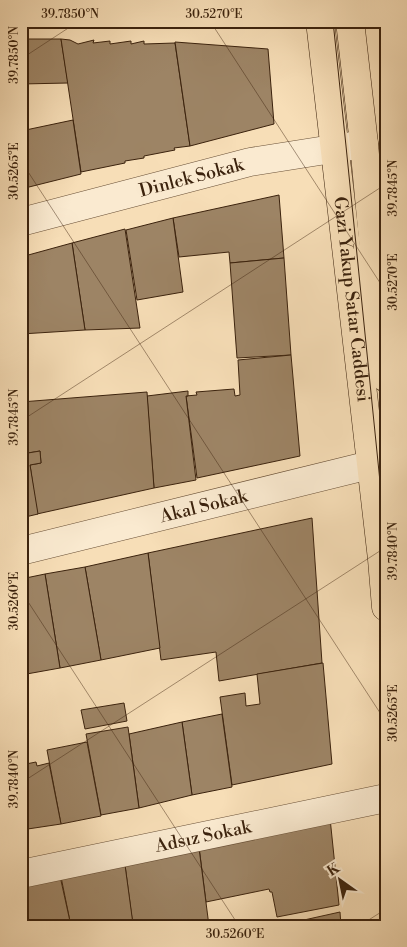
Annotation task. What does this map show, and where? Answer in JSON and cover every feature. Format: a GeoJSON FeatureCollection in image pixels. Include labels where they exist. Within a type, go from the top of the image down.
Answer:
{"type":"FeatureCollection","features":[{"type":"Feature","properties":{"kind":"main road","name":"Gazi Yakup Satar Caddesi"},"geometry":{"type":"LineString","coordinates":[[320,21],[335,148],[378,463],[386,607]]}},
{"type":"Feature","properties":{"kind":"main road","name":"Gazi Yakup Satar Caddesi"},"geometry":{"type":"LineString","coordinates":[[350,21],[364,144],[386,378]]}},
{"type":"Feature","properties":{"kind":"street","name":"Dinlek Sokak"},"geometry":{"type":"LineString","coordinates":[[21,222],[250,162],[364,144]]}},
{"type":"Feature","properties":{"kind":"street","name":"Akal Sokak"},"geometry":{"type":"LineString","coordinates":[[21,551],[378,463]]}},
{"type":"Feature","properties":{"kind":"street","name":"Adsız Sokak"},"geometry":{"type":"LineString","coordinates":[[21,874],[386,798]]}},
{"type":"Feature","properties":{"kind":"building"},"geometry":{"type":"Polygon","coordinates":[[[21,39],[61,39],[68,83],[21,84],[21,39]]]}},
{"type":"Feature","properties":{"kind":"building"},"geometry":{"type":"Polygon","coordinates":[[[61,39],[70,40],[78,44],[94,40],[93,43],[110,41],[110,44],[131,41],[131,44],[144,41],[144,44],[175,43],[190,146],[174,148],[175,150],[144,156],[144,158],[125,161],[125,163],[81,172],[61,39]]]}},
{"type":"Feature","properties":{"kind":"building"},"geometry":{"type":"Polygon","coordinates":[[[175,42],[268,49],[274,124],[190,146],[175,42]]]}},
{"type":"Feature","properties":{"kind":"building"},"geometry":{"type":"Polygon","coordinates":[[[73,120],[81,174],[21,189],[21,131],[73,120]]]}},
{"type":"Feature","properties":{"kind":"building"},"geometry":{"type":"Polygon","coordinates":[[[279,195],[284,258],[230,263],[229,252],[179,257],[173,218],[279,195]]]}},
{"type":"Feature","properties":{"kind":"building"},"geometry":{"type":"Polygon","coordinates":[[[173,218],[183,292],[137,300],[126,230],[173,218]]]}},
{"type":"Feature","properties":{"kind":"building"},"geometry":{"type":"Polygon","coordinates":[[[125,229],[140,328],[85,330],[72,243],[125,229]]]}},
{"type":"Feature","properties":{"kind":"building"},"geometry":{"type":"Polygon","coordinates":[[[72,243],[85,330],[21,334],[21,257],[72,243]]]}},
{"type":"Feature","properties":{"kind":"building"},"geometry":{"type":"Polygon","coordinates":[[[284,258],[291,355],[237,358],[230,263],[284,258]]]}},
{"type":"Feature","properties":{"kind":"building"},"geometry":{"type":"Polygon","coordinates":[[[291,355],[300,456],[197,478],[186,396],[197,395],[196,392],[234,389],[235,396],[240,395],[238,360],[291,355]]]}},
{"type":"Feature","properties":{"kind":"building"},"geometry":{"type":"Polygon","coordinates":[[[188,391],[188,396],[186,396],[196,480],[154,488],[147,396],[188,391]]]}},
{"type":"Feature","properties":{"kind":"building"},"geometry":{"type":"Polygon","coordinates":[[[147,392],[154,488],[37,514],[30,465],[41,463],[40,451],[28,453],[21,402],[147,392]]]}},
{"type":"Feature","properties":{"kind":"building"},"geometry":{"type":"Polygon","coordinates":[[[26,439],[28,453],[40,451],[41,463],[30,465],[38,514],[21,518],[21,440],[26,439]]]}},
{"type":"Feature","properties":{"kind":"building"},"geometry":{"type":"Polygon","coordinates":[[[312,518],[322,663],[219,681],[216,652],[161,660],[148,553],[312,518]]]}},
{"type":"Feature","properties":{"kind":"building"},"geometry":{"type":"Polygon","coordinates":[[[148,553],[160,648],[101,660],[85,567],[148,553]]]}},
{"type":"Feature","properties":{"kind":"building"},"geometry":{"type":"Polygon","coordinates":[[[85,567],[101,660],[60,668],[45,574],[85,567]]]}},
{"type":"Feature","properties":{"kind":"building"},"geometry":{"type":"Polygon","coordinates":[[[45,574],[60,668],[21,675],[21,579],[45,574]]]}},
{"type":"Feature","properties":{"kind":"building"},"geometry":{"type":"Polygon","coordinates":[[[323,663],[332,764],[232,785],[220,697],[245,693],[246,706],[260,704],[257,674],[323,663]]]}},
{"type":"Feature","properties":{"kind":"building"},"geometry":{"type":"Polygon","coordinates":[[[124,703],[127,721],[85,729],[81,710],[124,703]]]}},
{"type":"Feature","properties":{"kind":"building"},"geometry":{"type":"Polygon","coordinates":[[[222,714],[232,787],[192,795],[182,722],[222,714]]]}},
{"type":"Feature","properties":{"kind":"building"},"geometry":{"type":"Polygon","coordinates":[[[182,722],[192,795],[139,808],[129,734],[182,722]]]}},
{"type":"Feature","properties":{"kind":"building"},"geometry":{"type":"Polygon","coordinates":[[[128,727],[139,808],[101,815],[86,734],[128,727]]]}},
{"type":"Feature","properties":{"kind":"building"},"geometry":{"type":"Polygon","coordinates":[[[87,742],[101,816],[61,824],[47,750],[87,742]]]}},
{"type":"Feature","properties":{"kind":"building"},"geometry":{"type":"Polygon","coordinates":[[[36,762],[37,766],[49,763],[61,824],[21,830],[21,765],[36,762]]]}},
{"type":"Feature","properties":{"kind":"building"},"geometry":{"type":"Polygon","coordinates":[[[330,818],[339,905],[277,917],[272,892],[269,889],[206,902],[199,847],[330,818]]]}},
{"type":"Feature","properties":{"kind":"building"},"geometry":{"type":"Polygon","coordinates":[[[199,848],[209,926],[133,926],[125,865],[199,848]]]}},
{"type":"Feature","properties":{"kind":"building"},"geometry":{"type":"Polygon","coordinates":[[[125,865],[133,924],[124,926],[111,926],[111,924],[103,926],[71,926],[61,877],[125,865]]]}},
{"type":"Feature","properties":{"kind":"building"},"geometry":{"type":"Polygon","coordinates":[[[60,876],[71,926],[30,926],[21,885],[60,876]]]}},
{"type":"Feature","properties":{"kind":"building"},"geometry":{"type":"Polygon","coordinates":[[[22,887],[30,926],[21,926],[22,887]]]}},
{"type":"Feature","properties":{"kind":"building"},"geometry":{"type":"Polygon","coordinates":[[[340,912],[341,926],[277,926],[340,912]]]}},
{"type":"Feature","properties":{"kind":"tram line"},"geometry":{"type":"LineString","coordinates":[[333,21],[386,541]]}}]}
